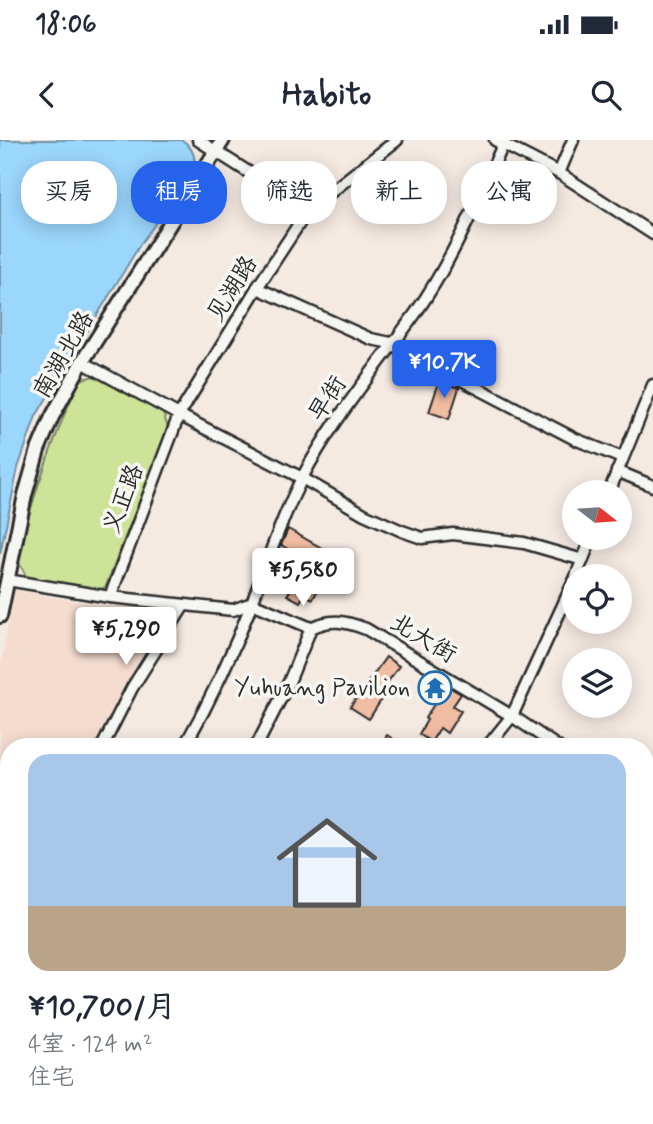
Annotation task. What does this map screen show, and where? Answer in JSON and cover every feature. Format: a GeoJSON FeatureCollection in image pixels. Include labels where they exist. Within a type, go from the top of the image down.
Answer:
{"type":"FeatureCollection","features":[{"type":"Feature","properties":{"kind":"main road","name":"南湖北路"},"geometry":{"type":"LineString","coordinates":[[0,616],[25,495],[38,450],[62,397],[220,146]]}},
{"type":"Feature","properties":{"kind":"street"},"geometry":{"type":"LineString","coordinates":[[198,140],[220,146],[241,161]]}},
{"type":"Feature","properties":{"kind":"street","name":"见湖路"},"geometry":{"type":"LineString","coordinates":[[337,187],[397,140]]}},
{"type":"Feature","properties":{"kind":"street"},"geometry":{"type":"LineString","coordinates":[[559,173],[573,140]]}},
{"type":"Feature","properties":{"kind":"street"},"geometry":{"type":"LineString","coordinates":[[499,142],[559,173],[653,234]]}},
{"type":"Feature","properties":{"kind":"street","name":"早街"},"geometry":{"type":"LineString","coordinates":[[188,738],[231,653],[252,603],[270,549],[302,478],[347,406],[414,315],[452,256],[499,142]]}},
{"type":"Feature","properties":{"kind":"street","name":"见湖路"},"geometry":{"type":"LineString","coordinates":[[178,415],[299,224]]}},
{"type":"Feature","properties":{"kind":"street"},"geometry":{"type":"LineString","coordinates":[[257,288],[371,340],[391,343],[575,439],[622,458]]}},
{"type":"Feature","properties":{"kind":"street"},"geometry":{"type":"LineString","coordinates":[[82,362],[178,415],[302,478],[364,514],[422,538],[453,534],[524,543],[583,560]]}},
{"type":"Feature","properties":{"kind":"street"},"geometry":{"type":"LineString","coordinates":[[614,480],[653,384]]}},
{"type":"Feature","properties":{"kind":"street","name":"义正路"},"geometry":{"type":"LineString","coordinates":[[110,597],[178,415]]}},
{"type":"Feature","properties":{"kind":"street"},"geometry":{"type":"LineString","coordinates":[[617,471],[653,486]]}},
{"type":"Feature","properties":{"kind":"street"},"geometry":{"type":"LineString","coordinates":[[581,564],[587,550]]}},
{"type":"Feature","properties":{"kind":"street"},"geometry":{"type":"LineString","coordinates":[[7,580],[110,597],[233,610],[252,603],[310,628],[289,682],[261,738]]}},
{"type":"Feature","properties":{"kind":"street"},"geometry":{"type":"LineString","coordinates":[[107,738],[132,688],[184,605]]}},
{"type":"Feature","properties":{"kind":"street"},"geometry":{"type":"LineString","coordinates":[[494,738],[512,716],[562,607]]}},
{"type":"Feature","properties":{"kind":"street","name":"北大街"},"geometry":{"type":"LineString","coordinates":[[310,628],[324,622],[337,621],[366,629],[545,738]]}},
{"type":"Feature","properties":{"kind":"shaded area"},"geometry":{"type":"Polygon","coordinates":[[[13,590],[98,605],[162,608],[168,619],[136,669],[102,738],[0,738],[0,671],[13,590]]]}},
{"type":"Feature","properties":{"kind":"green space"},"geometry":{"type":"Polygon","coordinates":[[[94,376],[163,413],[168,428],[106,586],[97,592],[26,576],[17,559],[36,491],[69,402],[79,380],[94,376]]]}},
{"type":"Feature","properties":{"kind":"water"},"geometry":{"type":"Polygon","coordinates":[[[0,140],[182,140],[192,150],[195,161],[131,161],[131,224],[155,224],[36,416],[18,468],[0,554],[0,140]]]}},
{"type":"Feature","properties":{"kind":"building"},"geometry":{"type":"Polygon","coordinates":[[[439,382],[459,388],[449,419],[429,412],[439,382]]]}},
{"type":"Feature","properties":{"kind":"building"},"geometry":{"type":"Polygon","coordinates":[[[288,529],[327,551],[322,560],[331,565],[313,599],[304,595],[300,602],[287,595],[290,591],[270,580],[275,560],[289,568],[296,554],[281,545],[288,529]]]}},
{"type":"Feature","properties":{"kind":"building"},"geometry":{"type":"Polygon","coordinates":[[[386,657],[399,666],[383,689],[387,691],[369,719],[350,707],[386,657]]]}},
{"type":"Feature","properties":{"kind":"building"},"geometry":{"type":"Polygon","coordinates":[[[449,687],[461,694],[453,706],[461,711],[447,733],[440,728],[434,738],[425,738],[419,734],[427,720],[425,718],[439,697],[441,699],[449,687]]]}},
{"type":"Feature","properties":{"kind":"place","name":"Yuhuang Pavilion"},"geometry":{"type":"Point","coordinates":[435,688]}}]}
